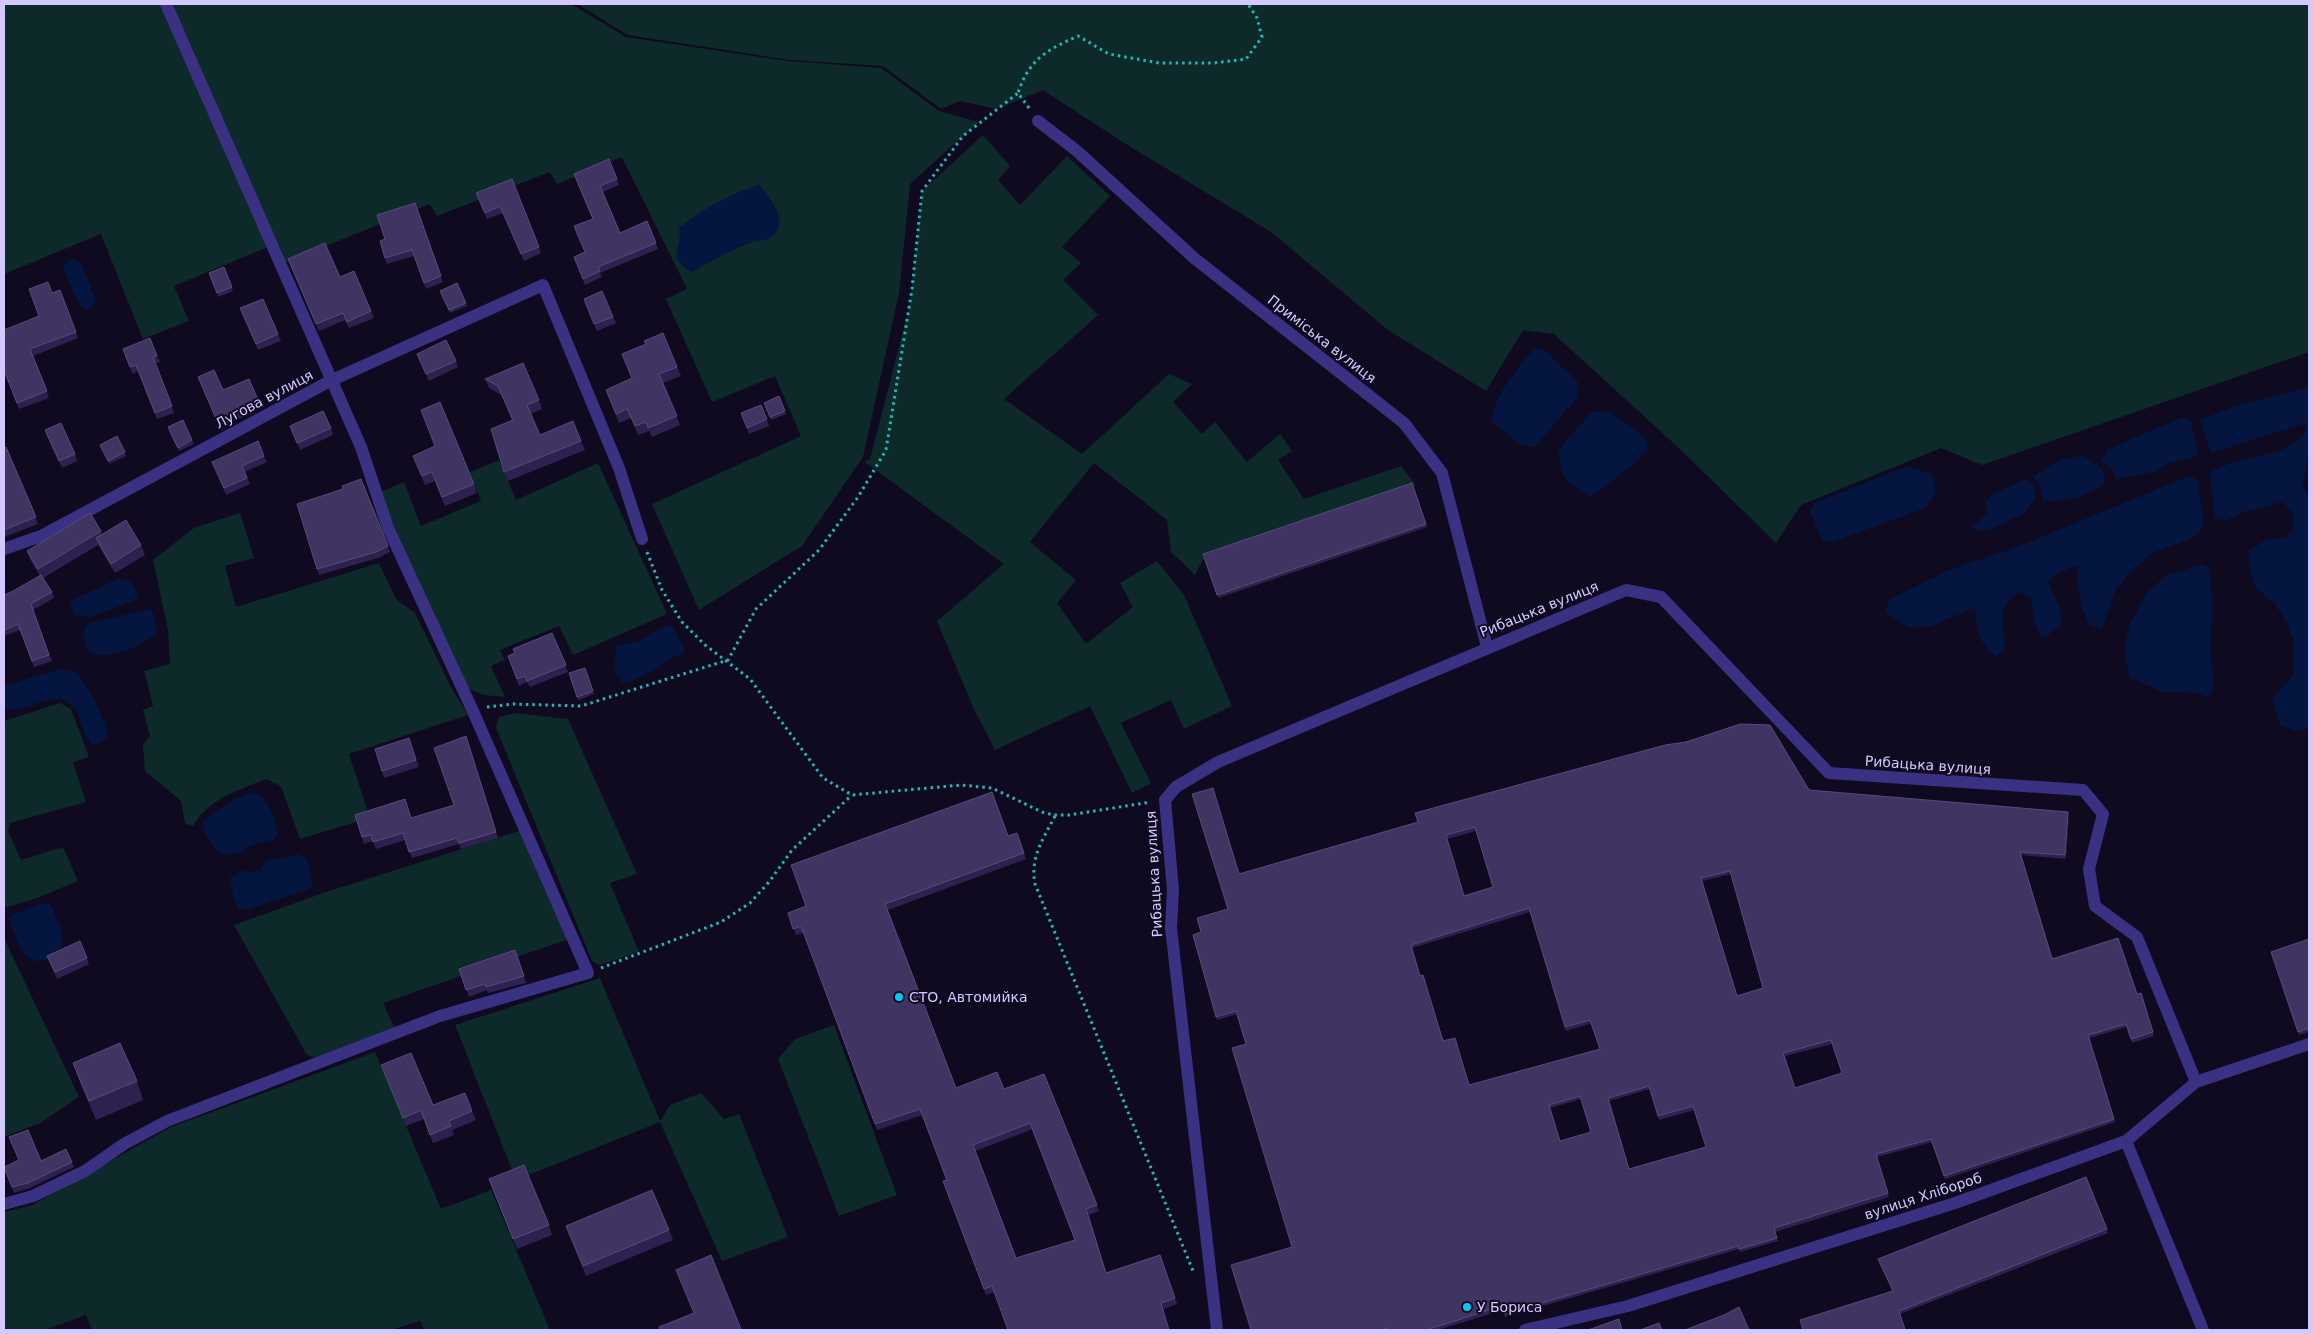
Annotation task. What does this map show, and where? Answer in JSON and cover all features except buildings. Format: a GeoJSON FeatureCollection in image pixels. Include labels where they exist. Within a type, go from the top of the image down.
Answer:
{"type":"FeatureCollection","features":[{"type":"Feature","properties":{"kind":"street"},"geometry":{"type":"LineString","coordinates":[[4,1204],[33,1196],[85,1171],[124,1144],[167,1121],[440,1016],[588,973],[472,709],[388,528],[361,447],[330,381],[166,4]]}},
{"type":"Feature","properties":{"kind":"street","name":"Приміська вулиця"},"geometry":{"type":"LineString","coordinates":[[1038,121],[1077,151],[1194,258],[1404,423],[1442,473],[1487,647]]}},
{"type":"Feature","properties":{"kind":"street","name":"Лугова вулиця"},"geometry":{"type":"LineString","coordinates":[[4,549],[41,536],[330,381],[543,285],[619,468],[642,540]]}},
{"type":"Feature","properties":{"kind":"street","name":"Рибацька вулиця"},"geometry":{"type":"LineString","coordinates":[[1217,1330],[1171,928],[1172,890],[1165,800],[1176,787],[1218,762],[1626,590],[1661,597],[1829,773],[2083,790],[2102,814],[2089,869],[2096,906],[2136,937],[2196,1082]]}},
{"type":"Feature","properties":{"kind":"street","name":"вулиця Хлібороб"},"geometry":{"type":"LineString","coordinates":[[1525,1330],[1628,1306],[1955,1203],[2126,1141],[2196,1082],[2309,1044]]}},
{"type":"Feature","properties":{"kind":"street"},"geometry":{"type":"LineString","coordinates":[[2126,1141],[2202,1330]]}},
{"type":"Feature","properties":{"kind":"path"},"geometry":{"type":"LineString","coordinates":[[472,709],[513,704],[582,706],[728,660],[756,609],[819,550],[858,497],[886,450],[912,289],[922,191],[963,136],[1018,93],[1024,75],[1047,50],[1078,36],[1109,54],[1159,63],[1214,63],[1246,58],[1262,37],[1257,18],[1248,4]]}},
{"type":"Feature","properties":{"kind":"path"},"geometry":{"type":"LineString","coordinates":[[1018,93],[1038,121]]}},
{"type":"Feature","properties":{"kind":"path"},"geometry":{"type":"LineString","coordinates":[[642,540],[662,590],[682,622],[705,645],[728,660],[750,679],[823,778],[852,795],[969,786],[992,788],[1042,812],[1055,815],[1070,815],[1165,800]]}},
{"type":"Feature","properties":{"kind":"path"},"geometry":{"type":"LineString","coordinates":[[588,973],[721,922],[750,903],[769,882],[792,850],[852,795]]}},
{"type":"Feature","properties":{"kind":"path"},"geometry":{"type":"LineString","coordinates":[[1055,815],[1034,858],[1032,872],[1035,884],[1194,1274]]}},
{"type":"Feature","properties":{"kind":"green space"},"geometry":{"type":"Polygon","coordinates":[[[4,4],[571,4],[626,37],[788,61],[881,68],[939,111],[979,122],[910,184],[899,293],[863,457],[802,546],[699,610],[652,504],[801,436],[775,376],[712,402],[666,299],[687,289],[622,157],[557,184],[550,172],[437,216],[430,204],[276,266],[268,247],[174,286],[189,321],[143,339],[101,234],[4,274],[4,4]]]}},
{"type":"Feature","properties":{"kind":"green space"},"geometry":{"type":"Polygon","coordinates":[[[577,4],[2309,4],[2309,352],[1982,465],[1941,448],[1801,505],[1776,543],[1681,450],[1554,334],[1523,330],[1486,391],[1388,330],[1271,232],[1121,141],[1043,90],[997,109],[960,101],[941,109],[883,66],[789,60],[628,35],[577,4]]]}},
{"type":"Feature","properties":{"kind":"green space"},"geometry":{"type":"Polygon","coordinates":[[[983,135],[1010,166],[998,180],[1020,205],[1067,156],[1110,196],[1062,247],[1081,263],[1063,280],[1098,315],[1004,399],[1082,454],[1169,374],[1192,384],[1173,402],[1202,434],[1215,422],[1247,462],[1280,434],[1292,451],[1278,460],[1304,499],[1401,466],[1416,485],[1207,552],[1195,575],[1171,552],[1167,520],[1094,463],[1030,542],[1076,580],[1057,603],[1086,644],[1133,607],[1120,583],[1157,561],[1184,595],[1232,706],[1184,729],[1171,700],[1121,723],[1151,783],[1132,793],[1090,706],[995,750],[973,707],[937,621],[1004,564],[865,462],[862,463],[870,459],[910,304],[922,191],[983,135]]]}},
{"type":"Feature","properties":{"kind":"green space"},"geometry":{"type":"Polygon","coordinates":[[[499,460],[516,500],[598,463],[667,614],[573,655],[559,626],[500,650],[505,660],[491,666],[505,697],[484,695],[469,689],[397,537],[380,492],[404,482],[421,526],[481,501],[470,472],[499,460]]]}},
{"type":"Feature","properties":{"kind":"green space"},"geometry":{"type":"Polygon","coordinates":[[[240,513],[254,558],[225,566],[236,607],[379,563],[396,599],[415,613],[451,687],[468,715],[349,754],[370,818],[300,839],[281,786],[266,779],[225,796],[207,809],[193,826],[185,823],[181,801],[145,771],[143,745],[150,736],[143,710],[153,706],[144,671],[170,664],[168,630],[153,560],[194,528],[240,513]]]}},
{"type":"Feature","properties":{"kind":"green space"},"geometry":{"type":"Polygon","coordinates":[[[60,703],[71,709],[89,757],[73,762],[86,802],[10,823],[8,831],[21,860],[63,847],[78,881],[37,898],[4,908],[4,721],[60,703]]]}},
{"type":"Feature","properties":{"kind":"green space"},"geometry":{"type":"Polygon","coordinates":[[[515,713],[568,719],[637,874],[610,883],[639,952],[599,965],[592,961],[496,728],[498,717],[515,713]]]}},
{"type":"Feature","properties":{"kind":"green space"},"geometry":{"type":"Polygon","coordinates":[[[522,830],[569,939],[383,1003],[395,1029],[317,1058],[307,1055],[234,925],[326,892],[522,830]]]}},
{"type":"Feature","properties":{"kind":"green space"},"geometry":{"type":"Polygon","coordinates":[[[4,938],[79,1097],[40,1123],[4,1137],[4,938]]]}},
{"type":"Feature","properties":{"kind":"green space"},"geometry":{"type":"Polygon","coordinates":[[[600,978],[660,1121],[670,1105],[701,1093],[724,1119],[739,1114],[788,1237],[722,1261],[660,1122],[516,1180],[455,1025],[600,978]]]}},
{"type":"Feature","properties":{"kind":"green space"},"geometry":{"type":"Polygon","coordinates":[[[834,1025],[897,1195],[839,1216],[778,1059],[795,1039],[834,1025]]]}},
{"type":"Feature","properties":{"kind":"green space"},"geometry":{"type":"Polygon","coordinates":[[[375,1052],[441,1209],[491,1190],[550,1330],[424,1330],[420,1321],[391,1330],[92,1330],[86,1315],[45,1330],[4,1330],[4,1212],[32,1205],[171,1127],[375,1052]]]}},
{"type":"Feature","properties":{"kind":"water"},"geometry":{"type":"Polygon","coordinates":[[[759,185],[777,211],[779,225],[776,232],[766,240],[752,242],[736,249],[693,272],[684,267],[677,257],[679,228],[717,203],[759,185]]]}},
{"type":"Feature","properties":{"kind":"water"},"geometry":{"type":"Polygon","coordinates":[[[73,259],[81,263],[96,300],[92,308],[85,310],[78,302],[63,269],[67,261],[73,259]]]}},
{"type":"Feature","properties":{"kind":"water"},"geometry":{"type":"Polygon","coordinates":[[[1535,348],[1544,350],[1578,382],[1577,398],[1535,447],[1520,445],[1491,421],[1493,411],[1502,391],[1535,348]]]}},
{"type":"Feature","properties":{"kind":"water"},"geometry":{"type":"Polygon","coordinates":[[[2309,387],[2309,454],[2302,484],[2309,498],[2309,728],[2297,731],[2280,725],[2272,699],[2293,675],[2294,642],[2287,623],[2275,604],[2255,587],[2250,572],[2248,551],[2266,540],[2285,537],[2294,528],[2292,511],[2282,502],[2241,513],[2226,521],[2215,518],[2210,473],[2234,462],[2277,451],[2290,445],[2300,438],[2307,428],[2303,424],[2211,453],[2200,420],[2232,407],[2309,387]]]}},
{"type":"Feature","properties":{"kind":"water"},"geometry":{"type":"Polygon","coordinates":[[[1609,411],[1646,438],[1648,449],[1635,463],[1591,497],[1566,479],[1561,467],[1559,449],[1592,412],[1609,411]]]}},
{"type":"Feature","properties":{"kind":"water"},"geometry":{"type":"Polygon","coordinates":[[[2183,417],[2191,421],[2198,456],[2171,462],[2154,472],[2117,479],[2111,467],[2101,461],[2108,449],[2183,417]]]}},
{"type":"Feature","properties":{"kind":"water"},"geometry":{"type":"Polygon","coordinates":[[[2083,455],[2102,468],[2106,482],[2076,498],[2060,501],[2043,501],[2040,485],[2033,477],[2060,460],[2083,455]]]}},
{"type":"Feature","properties":{"kind":"water"},"geometry":{"type":"Polygon","coordinates":[[[1907,466],[1932,474],[1936,493],[1925,508],[1833,542],[1823,541],[1810,512],[1815,503],[1907,466]]]}},
{"type":"Feature","properties":{"kind":"water"},"geometry":{"type":"Polygon","coordinates":[[[2189,476],[2198,480],[2204,526],[2193,538],[2154,552],[2132,571],[2115,591],[2102,628],[2090,626],[2086,619],[2080,597],[2077,566],[2057,573],[2048,582],[2059,606],[2062,623],[2046,637],[2040,636],[2034,622],[2031,599],[2020,592],[2007,602],[2003,616],[2005,648],[1997,657],[1982,641],[1975,608],[1931,626],[1910,628],[1885,612],[1890,599],[1951,569],[2017,547],[2189,476]]]}},
{"type":"Feature","properties":{"kind":"water"},"geometry":{"type":"Polygon","coordinates":[[[2025,479],[2034,485],[2035,499],[2025,513],[1987,531],[1976,530],[1972,526],[1987,514],[1985,502],[1994,494],[2025,479]]]}},
{"type":"Feature","properties":{"kind":"water"},"geometry":{"type":"Polygon","coordinates":[[[2203,564],[2209,568],[2213,607],[2210,644],[2214,686],[2209,698],[2197,693],[2163,692],[2130,678],[2124,654],[2129,626],[2147,592],[2167,575],[2203,564]]]}},
{"type":"Feature","properties":{"kind":"water"},"geometry":{"type":"Polygon","coordinates":[[[120,578],[130,581],[138,592],[136,600],[90,617],[74,615],[70,603],[74,599],[120,578]]]}},
{"type":"Feature","properties":{"kind":"water"},"geometry":{"type":"Polygon","coordinates":[[[149,609],[155,616],[157,633],[151,638],[115,654],[97,655],[89,652],[84,633],[89,623],[149,609]]]}},
{"type":"Feature","properties":{"kind":"water"},"geometry":{"type":"Polygon","coordinates":[[[665,626],[672,626],[684,649],[683,653],[639,678],[623,683],[614,670],[616,646],[637,642],[665,626]]]}},
{"type":"Feature","properties":{"kind":"water"},"geometry":{"type":"Polygon","coordinates":[[[61,669],[77,674],[92,696],[108,736],[100,743],[91,744],[85,735],[78,714],[72,705],[66,701],[52,699],[22,709],[4,708],[4,686],[61,669]]]}},
{"type":"Feature","properties":{"kind":"water"},"geometry":{"type":"Polygon","coordinates":[[[253,792],[267,803],[273,815],[278,834],[273,840],[253,845],[239,853],[225,856],[216,850],[210,842],[202,821],[237,798],[253,792]]]}},
{"type":"Feature","properties":{"kind":"water"},"geometry":{"type":"Polygon","coordinates":[[[298,854],[307,859],[313,885],[309,889],[245,910],[238,908],[231,889],[230,878],[244,870],[250,872],[260,870],[266,861],[298,854]]]}},
{"type":"Feature","properties":{"kind":"water"},"geometry":{"type":"Polygon","coordinates":[[[42,903],[50,904],[62,931],[62,943],[56,958],[36,961],[30,959],[22,950],[9,918],[14,914],[42,903]]]}},
{"type":"Feature","properties":{"kind":"place","name":"СТО, Автомийка"},"geometry":{"type":"Point","coordinates":[899,997]}},
{"type":"Feature","properties":{"kind":"place","name":"У Бориса"},"geometry":{"type":"Point","coordinates":[1467,1307]}}]}
